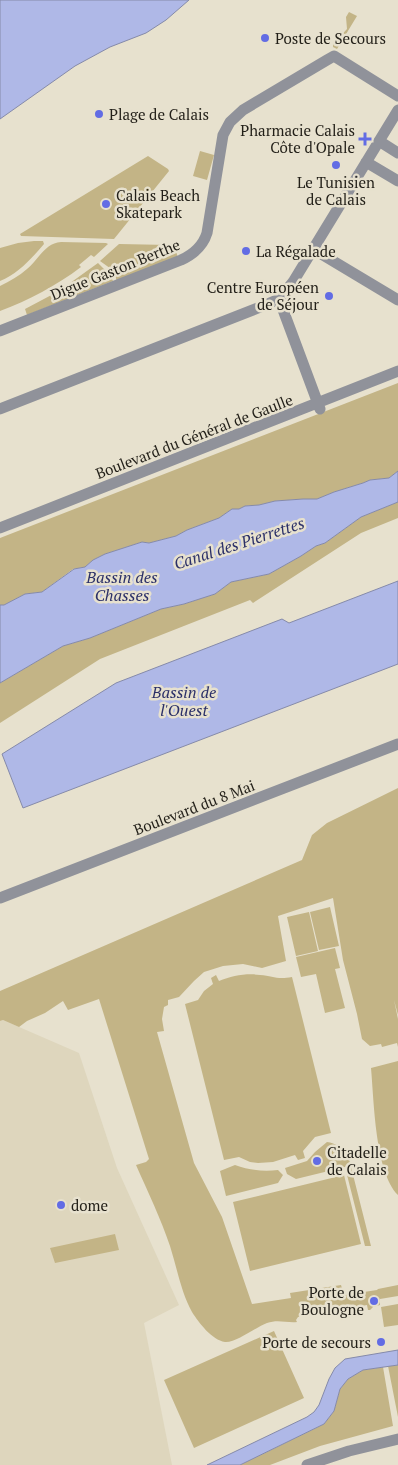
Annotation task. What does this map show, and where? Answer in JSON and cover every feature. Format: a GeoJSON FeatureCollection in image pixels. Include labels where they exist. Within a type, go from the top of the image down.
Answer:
{"type":"FeatureCollection","features":[{"type":"Feature","properties":{"kind":"street","name":"Digue Gaston Berthe"},"geometry":{"type":"LineString","coordinates":[[0,331],[181,260],[195,252],[205,237],[222,141],[225,130],[230,122],[243,110],[334,56],[398,96]]}},
{"type":"Feature","properties":{"kind":"street"},"geometry":{"type":"LineString","coordinates":[[0,409],[279,299],[290,287],[398,110]]}},
{"type":"Feature","properties":{"kind":"street"},"geometry":{"type":"LineString","coordinates":[[378,141],[398,153]]}},
{"type":"Feature","properties":{"kind":"street"},"geometry":{"type":"LineString","coordinates":[[366,162],[398,181]]}},
{"type":"Feature","properties":{"kind":"street"},"geometry":{"type":"LineString","coordinates":[[313,249],[398,300]]}},
{"type":"Feature","properties":{"kind":"street"},"geometry":{"type":"LineString","coordinates":[[279,299],[319,406]]}},
{"type":"Feature","properties":{"kind":"street","name":"Boulevard du Général de Gaulle"},"geometry":{"type":"LineString","coordinates":[[0,533],[319,406],[398,372]]}},
{"type":"Feature","properties":{"kind":"street","name":"Boulevard du Général de Gaulle"},"geometry":{"type":"LineString","coordinates":[[0,528],[319,406],[398,379]]}},
{"type":"Feature","properties":{"kind":"street","name":"Boulevard du 8 Mai"},"geometry":{"type":"LineString","coordinates":[[0,898],[398,744]]}},
{"type":"Feature","properties":{"kind":"street"},"geometry":{"type":"LineString","coordinates":[[307,1465],[349,1451],[398,1440]]}},
{"type":"Feature","properties":{"kind":"shaded area"},"geometry":{"type":"Polygon","coordinates":[[[349,12],[357,16],[337,49],[333,47],[333,44],[347,29],[346,17],[349,12]]]}},
{"type":"Feature","properties":{"kind":"shaded area"},"geometry":{"type":"Polygon","coordinates":[[[200,151],[214,155],[207,180],[193,176],[200,151]]]}},
{"type":"Feature","properties":{"kind":"shaded area","name":"Calais Beach Skatepark"},"geometry":{"type":"Polygon","coordinates":[[[148,156],[169,171],[114,239],[21,236],[20,234],[148,156]]]}},
{"type":"Feature","properties":{"kind":"shaded area"},"geometry":{"type":"Polygon","coordinates":[[[43,241],[44,244],[19,270],[0,281],[0,248],[43,241]]]}},
{"type":"Feature","properties":{"kind":"shaded area"},"geometry":{"type":"Polygon","coordinates":[[[61,242],[108,244],[94,257],[91,255],[79,265],[81,267],[62,280],[32,297],[0,311],[0,286],[24,272],[50,245],[61,242]]]}},
{"type":"Feature","properties":{"kind":"shaded area"},"geometry":{"type":"Polygon","coordinates":[[[119,244],[169,245],[175,248],[178,258],[117,282],[114,271],[100,261],[119,244]]]}},
{"type":"Feature","properties":{"kind":"shaded area"},"geometry":{"type":"Polygon","coordinates":[[[98,263],[110,275],[113,281],[27,315],[25,309],[59,291],[98,263]]]}},
{"type":"Feature","properties":{"kind":"shaded area"},"geometry":{"type":"Polygon","coordinates":[[[398,383],[398,471],[389,478],[370,480],[317,499],[275,501],[232,509],[219,518],[176,536],[149,543],[142,542],[105,554],[93,560],[85,567],[73,569],[42,592],[25,594],[4,605],[0,605],[0,538],[398,383]]]}},
{"type":"Feature","properties":{"kind":"shaded area"},"geometry":{"type":"Polygon","coordinates":[[[398,502],[398,518],[361,533],[253,603],[250,600],[100,659],[0,723],[0,683],[63,646],[90,638],[161,609],[215,594],[231,582],[269,574],[316,546],[325,543],[361,517],[398,502]]]}},
{"type":"Feature","properties":{"kind":"shaded area"},"geometry":{"type":"Polygon","coordinates":[[[398,788],[398,1015],[394,1000],[398,1019],[398,1047],[397,1043],[382,1047],[381,1044],[370,1046],[362,1039],[343,960],[333,898],[278,916],[286,961],[262,968],[243,964],[223,966],[204,972],[179,997],[168,1000],[168,1005],[164,1007],[162,1019],[164,1031],[157,1032],[194,1163],[222,1217],[252,1304],[291,1298],[290,1293],[341,1285],[344,1295],[398,1285],[398,1296],[380,1299],[380,1305],[370,1310],[368,1310],[367,1305],[298,1317],[297,1322],[271,1322],[230,1342],[220,1341],[202,1326],[188,1304],[173,1254],[136,1165],[149,1159],[99,999],[68,1010],[63,1001],[19,1027],[3,1020],[0,1021],[0,991],[302,860],[312,835],[327,823],[398,788]]]}},
{"type":"Feature","properties":{"kind":"shaded area"},"geometry":{"type":"Polygon","coordinates":[[[330,907],[339,946],[319,950],[310,912],[330,907]]]}},
{"type":"Feature","properties":{"kind":"shaded area"},"geometry":{"type":"Polygon","coordinates":[[[309,912],[318,951],[296,956],[287,917],[309,912]]]}},
{"type":"Feature","properties":{"kind":"shaded area"},"geometry":{"type":"Polygon","coordinates":[[[335,948],[340,968],[335,969],[345,1008],[325,1013],[316,974],[301,977],[296,957],[335,948]]]}},
{"type":"Feature","properties":{"kind":"shaded area"},"geometry":{"type":"Polygon","coordinates":[[[250,974],[279,978],[292,977],[331,1133],[315,1137],[303,1151],[305,1158],[298,1160],[295,1155],[273,1162],[258,1163],[239,1157],[224,1160],[185,1004],[198,1000],[204,991],[213,984],[211,978],[216,975],[219,981],[234,976],[250,974]]]}},
{"type":"Feature","properties":{"kind":"shaded area"},"geometry":{"type":"Polygon","coordinates":[[[3,1020],[79,1053],[117,1168],[179,1305],[144,1323],[172,1465],[0,1465],[0,1021],[3,1020]]]}},
{"type":"Feature","properties":{"kind":"shaded area"},"geometry":{"type":"Polygon","coordinates":[[[398,1061],[398,1195],[390,1184],[384,1170],[380,1153],[371,1068],[398,1061]]]}},
{"type":"Feature","properties":{"kind":"shaded area"},"geometry":{"type":"Polygon","coordinates":[[[327,1142],[339,1147],[348,1155],[371,1246],[365,1246],[345,1167],[296,1179],[287,1174],[285,1168],[307,1161],[327,1142]]]}},
{"type":"Feature","properties":{"kind":"shaded area"},"geometry":{"type":"Polygon","coordinates":[[[235,1165],[256,1170],[278,1170],[283,1175],[278,1183],[226,1196],[220,1171],[235,1165]]]}},
{"type":"Feature","properties":{"kind":"shaded area"},"geometry":{"type":"Polygon","coordinates":[[[344,1175],[361,1244],[250,1271],[233,1202],[344,1175]]]}},
{"type":"Feature","properties":{"kind":"shaded area"},"geometry":{"type":"Polygon","coordinates":[[[115,1234],[119,1250],[55,1263],[50,1248],[115,1234]]]}},
{"type":"Feature","properties":{"kind":"shaded area"},"geometry":{"type":"Polygon","coordinates":[[[398,1304],[398,1325],[384,1327],[381,1307],[398,1304]]]}},
{"type":"Feature","properties":{"kind":"shaded area"},"geometry":{"type":"Polygon","coordinates":[[[274,1331],[304,1398],[194,1448],[164,1380],[274,1331]]]}},
{"type":"Feature","properties":{"kind":"shaded area"},"geometry":{"type":"Polygon","coordinates":[[[398,1365],[398,1417],[388,1366],[398,1365]]]}},
{"type":"Feature","properties":{"kind":"shaded area"},"geometry":{"type":"Polygon","coordinates":[[[383,1367],[393,1426],[320,1446],[270,1465],[240,1465],[324,1424],[334,1411],[340,1389],[348,1379],[363,1370],[383,1367]]]}},
{"type":"Feature","properties":{"kind":"water"},"geometry":{"type":"Polygon","coordinates":[[[0,0],[189,0],[166,20],[146,33],[110,47],[75,66],[0,119],[0,0]]]}},
{"type":"Feature","properties":{"kind":"water","name":"Bassin des Chasses"},"geometry":{"type":"Polygon","coordinates":[[[398,471],[398,502],[361,517],[325,543],[316,546],[269,574],[231,582],[215,594],[161,609],[90,638],[63,646],[0,683],[0,605],[4,605],[25,594],[42,592],[74,569],[85,567],[93,560],[105,554],[142,542],[149,543],[176,536],[219,518],[232,509],[275,501],[317,499],[370,480],[389,478],[398,471]]]}},
{"type":"Feature","properties":{"kind":"water","name":"Bassin de l'Ouest"},"geometry":{"type":"Polygon","coordinates":[[[398,581],[398,664],[23,808],[2,754],[116,683],[282,619],[289,623],[398,581]]]}},
{"type":"Feature","properties":{"kind":"water"},"geometry":{"type":"Polygon","coordinates":[[[398,1350],[398,1365],[363,1370],[348,1379],[340,1389],[334,1411],[324,1424],[240,1465],[207,1465],[314,1412],[335,1368],[345,1359],[398,1350]]]}},
{"type":"Feature","properties":{"kind":"place","name":"Poste de Secours"},"geometry":{"type":"Point","coordinates":[265,38]}},
{"type":"Feature","properties":{"kind":"place","name":"Plage de Calais"},"geometry":{"type":"Point","coordinates":[99,114]}},
{"type":"Feature","properties":{"kind":"place","name":"Pharmacie Calais Côte d'Opale"},"geometry":{"type":"Point","coordinates":[365,139]}},
{"type":"Feature","properties":{"kind":"place","name":"Le Tunisien de Calais"},"geometry":{"type":"Point","coordinates":[336,165]}},
{"type":"Feature","properties":{"kind":"place","name":"Calais Beach Skatepark"},"geometry":{"type":"Point","coordinates":[106,204]}},
{"type":"Feature","properties":{"kind":"place","name":"La Régalade"},"geometry":{"type":"Point","coordinates":[246,251]}},
{"type":"Feature","properties":{"kind":"place","name":"Centre Européen de Séjour"},"geometry":{"type":"Point","coordinates":[329,296]}},
{"type":"Feature","properties":{"kind":"place","name":"Citadelle de Calais"},"geometry":{"type":"Point","coordinates":[317,1161]}},
{"type":"Feature","properties":{"kind":"place","name":"dome"},"geometry":{"type":"Point","coordinates":[61,1205]}},
{"type":"Feature","properties":{"kind":"place","name":"Porte de Boulogne"},"geometry":{"type":"Point","coordinates":[374,1301]}},
{"type":"Feature","properties":{"kind":"place","name":"Porte de secours"},"geometry":{"type":"Point","coordinates":[381,1342]}},
{"type":"Feature","properties":{"kind":"water label","name":"Canal des Pierrettes"},"geometry":{"type":"Point","coordinates":[239,543]}}]}
